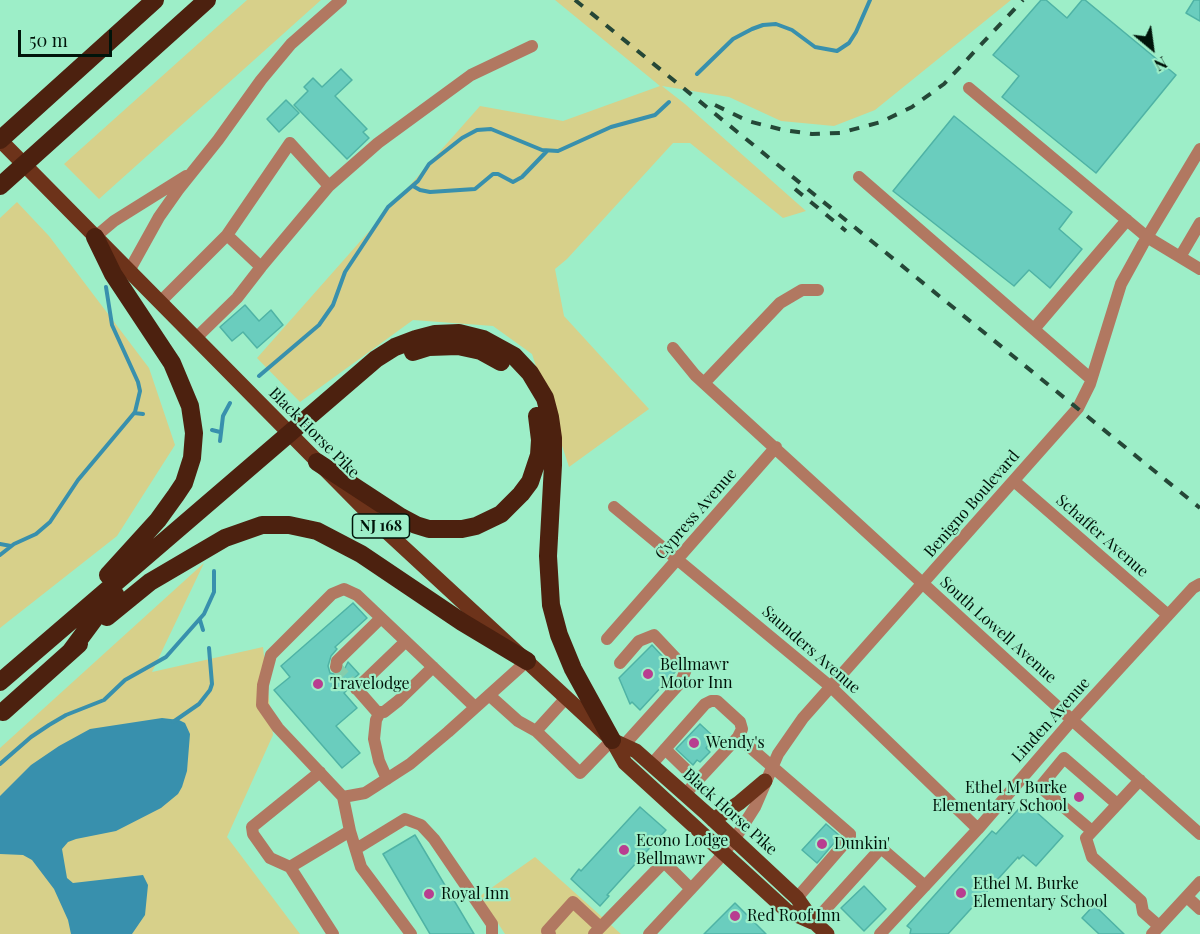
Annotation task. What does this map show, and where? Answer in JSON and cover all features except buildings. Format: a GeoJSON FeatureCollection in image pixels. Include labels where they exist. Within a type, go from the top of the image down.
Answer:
{"type":"FeatureCollection","features":[{"type":"Feature","properties":{"kind":"highway"},"geometry":{"type":"LineString","coordinates":[[0,140],[155,0]]}},
{"type":"Feature","properties":{"kind":"highway"},"geometry":{"type":"LineString","coordinates":[[0,186],[207,0]]}},
{"type":"Feature","properties":{"kind":"highway"},"geometry":{"type":"LineString","coordinates":[[0,133],[37,105]]}},
{"type":"Feature","properties":{"kind":"highway"},"geometry":{"type":"LineString","coordinates":[[65,624],[172,502],[189,471],[194,447],[193,419],[180,380],[164,350],[113,274],[95,237]]}},
{"type":"Feature","properties":{"kind":"highway"},"geometry":{"type":"LineString","coordinates":[[70,652],[107,602],[119,590],[322,411],[385,352],[405,342],[426,336],[448,333],[473,336],[504,350],[522,364],[541,390],[548,407],[552,428],[553,465],[548,556],[551,605],[559,635],[573,669],[618,743]]}},
{"type":"Feature","properties":{"kind":"highway"},"geometry":{"type":"LineString","coordinates":[[317,462],[401,517],[429,529],[446,530],[476,526],[501,514],[530,482],[539,455],[540,425],[527,390],[504,364],[470,348],[429,347],[403,356],[379,370],[322,411]]}},
{"type":"Feature","properties":{"kind":"highway"},"geometry":{"type":"LineString","coordinates":[[0,682],[65,624],[264,461]]}},
{"type":"Feature","properties":{"kind":"highway"},"geometry":{"type":"LineString","coordinates":[[3,712],[115,610],[150,582],[225,538],[256,527],[275,524],[317,531],[361,554],[462,622],[527,661]]}},
{"type":"Feature","properties":{"kind":"main road","name":"Black Horse Pike"},"geometry":{"type":"LineString","coordinates":[[0,140],[388,533],[566,698],[618,743],[636,751],[685,794],[797,898],[814,922],[827,934]]}},
{"type":"Feature","properties":{"kind":"main road","name":"Black Horse Pike"},"geometry":{"type":"LineString","coordinates":[[618,743],[625,763],[788,911],[814,922]]}},
{"type":"Feature","properties":{"kind":"main road"},"geometry":{"type":"LineString","coordinates":[[713,820],[739,803],[768,774]]}},
{"type":"Feature","properties":{"kind":"street"},"geometry":{"type":"LineString","coordinates":[[129,271],[159,217],[261,80],[291,44],[341,0]]}},
{"type":"Feature","properties":{"kind":"street"},"geometry":{"type":"LineString","coordinates":[[196,338],[237,298],[329,186],[378,143],[471,75],[532,46]]}},
{"type":"Feature","properties":{"kind":"street"},"geometry":{"type":"LineString","coordinates":[[969,88],[1147,237],[1200,269]]}},
{"type":"Feature","properties":{"kind":"street"},"geometry":{"type":"LineString","coordinates":[[159,302],[227,235],[290,143],[329,186]]}},
{"type":"Feature","properties":{"kind":"street","name":"Benigno Boulevard"},"geometry":{"type":"LineString","coordinates":[[649,934],[734,840],[795,728],[1078,408],[1091,379],[1121,284],[1200,149]]}},
{"type":"Feature","properties":{"kind":"street"},"geometry":{"type":"LineString","coordinates":[[95,237],[114,221],[168,185],[189,174]]}},
{"type":"Feature","properties":{"kind":"street"},"geometry":{"type":"LineString","coordinates":[[859,177],[1091,379]]}},
{"type":"Feature","properties":{"kind":"street"},"geometry":{"type":"LineString","coordinates":[[1034,329],[1127,220]]}},
{"type":"Feature","properties":{"kind":"street"},"geometry":{"type":"LineString","coordinates":[[1180,257],[1200,223]]}},
{"type":"Feature","properties":{"kind":"street"},"geometry":{"type":"LineString","coordinates":[[227,235],[261,267]]}},
{"type":"Feature","properties":{"kind":"street"},"geometry":{"type":"LineString","coordinates":[[704,383],[780,303],[802,290],[818,290]]}},
{"type":"Feature","properties":{"kind":"street","name":"South Lowell Avenue"},"geometry":{"type":"LineString","coordinates":[[673,348],[704,383],[1200,834]]}},
{"type":"Feature","properties":{"kind":"street","name":"Cypress Avenue"},"geometry":{"type":"LineString","coordinates":[[607,639],[776,447]]}},
{"type":"Feature","properties":{"kind":"street","name":"Schaffer Avenue"},"geometry":{"type":"LineString","coordinates":[[1014,481],[1168,615]]}},
{"type":"Feature","properties":{"kind":"street","name":"Saunders Avenue"},"geometry":{"type":"LineString","coordinates":[[614,507],[831,687],[978,829]]}},
{"type":"Feature","properties":{"kind":"street","name":"Linden Avenue"},"geometry":{"type":"LineString","coordinates":[[880,934],[978,829],[1072,720],[1168,615],[1193,588],[1200,584]]}},
{"type":"Feature","properties":{"kind":"street"},"geometry":{"type":"LineString","coordinates":[[411,934],[361,867],[343,797],[278,728],[262,705],[263,685],[272,655],[332,594],[344,589],[357,595],[475,707]]}},
{"type":"Feature","properties":{"kind":"street"},"geometry":{"type":"LineString","coordinates":[[336,667],[337,661],[381,618]]}},
{"type":"Feature","properties":{"kind":"street"},"geometry":{"type":"LineString","coordinates":[[489,695],[518,721],[536,730],[580,773],[618,743],[681,682],[686,669],[654,635],[639,641],[620,663]]}},
{"type":"Feature","properties":{"kind":"street"},"geometry":{"type":"LineString","coordinates":[[380,712],[376,712],[356,689],[405,642]]}},
{"type":"Feature","properties":{"kind":"street"},"geometry":{"type":"LineString","coordinates":[[343,797],[365,793],[410,764],[527,661]]}},
{"type":"Feature","properties":{"kind":"street"},"geometry":{"type":"LineString","coordinates":[[387,779],[379,761],[374,739],[376,720],[380,712],[391,707],[433,667]]}},
{"type":"Feature","properties":{"kind":"street"},"geometry":{"type":"LineString","coordinates":[[536,730],[566,698]]}},
{"type":"Feature","properties":{"kind":"street"},"geometry":{"type":"LineString","coordinates":[[651,765],[705,704],[717,701],[740,722],[742,729],[738,737],[685,794]]}},
{"type":"Feature","properties":{"kind":"street"},"geometry":{"type":"LineString","coordinates":[[738,737],[768,774],[850,834],[850,837],[797,898]]}},
{"type":"Feature","properties":{"kind":"street"},"geometry":{"type":"LineString","coordinates":[[665,749],[698,780]]}},
{"type":"Feature","properties":{"kind":"street"},"geometry":{"type":"LineString","coordinates":[[1117,804],[1064,758],[1040,787],[1089,835],[1092,857],[1141,902],[1143,912],[1156,930],[1200,882]]}},
{"type":"Feature","properties":{"kind":"street"},"geometry":{"type":"LineString","coordinates":[[320,772],[252,827],[253,834],[270,858],[290,867],[333,934]]}},
{"type":"Feature","properties":{"kind":"street"},"geometry":{"type":"LineString","coordinates":[[1089,835],[1140,780]]}},
{"type":"Feature","properties":{"kind":"street"},"geometry":{"type":"LineString","coordinates":[[356,849],[405,819],[422,825],[492,924],[492,934]]}},
{"type":"Feature","properties":{"kind":"street"},"geometry":{"type":"LineString","coordinates":[[290,867],[350,831]]}},
{"type":"Feature","properties":{"kind":"street"},"geometry":{"type":"LineString","coordinates":[[814,922],[881,848],[925,886]]}},
{"type":"Feature","properties":{"kind":"street"},"geometry":{"type":"LineString","coordinates":[[550,934],[547,931],[573,902],[597,931],[664,862],[692,889]]}},
{"type":"Feature","properties":{"kind":"street"},"geometry":{"type":"LineString","coordinates":[[1187,897],[1200,909]]}},
{"type":"Feature","properties":{"kind":"shaded area"},"geometry":{"type":"Polygon","coordinates":[[[247,0],[321,0],[99,199],[64,164],[247,0]]]}},
{"type":"Feature","properties":{"kind":"shaded area"},"geometry":{"type":"Polygon","coordinates":[[[555,0],[1011,0],[875,110],[834,126],[781,121],[729,97],[662,86],[806,211],[783,218],[690,143],[673,143],[567,259],[555,269],[564,316],[649,409],[569,467],[532,354],[493,326],[413,320],[300,402],[257,358],[480,106],[563,121],[660,86],[555,0]]]}},
{"type":"Feature","properties":{"kind":"shaded area"},"geometry":{"type":"Polygon","coordinates":[[[17,202],[49,236],[149,368],[175,445],[117,536],[0,628],[0,218],[17,202]]]}},
{"type":"Feature","properties":{"kind":"shaded area"},"geometry":{"type":"Polygon","coordinates":[[[204,563],[152,672],[263,647],[273,735],[227,837],[300,934],[0,934],[0,748],[204,563]]]}},
{"type":"Feature","properties":{"kind":"shaded area"},"geometry":{"type":"Polygon","coordinates":[[[535,857],[621,934],[505,934],[480,896],[535,857]]]}},
{"type":"Feature","properties":{"kind":"water"},"geometry":{"type":"Polygon","coordinates":[[[162,718],[185,723],[190,734],[187,771],[178,794],[161,808],[116,831],[76,839],[68,842],[62,849],[67,878],[73,883],[143,875],[148,885],[145,915],[132,934],[71,934],[68,920],[54,889],[32,860],[23,855],[0,854],[0,796],[31,765],[90,729],[162,718]]]}},
{"type":"Feature","properties":{"kind":"waterway"},"geometry":{"type":"LineString","coordinates":[[697,74],[733,39],[763,25],[776,24],[792,30],[815,47],[837,51],[849,43],[870,0]]}},
{"type":"Feature","properties":{"kind":"waterway"},"geometry":{"type":"LineString","coordinates":[[259,376],[319,325],[333,305],[345,272],[388,207],[418,181],[429,164],[462,138],[477,130],[491,129],[542,150],[558,151],[611,127],[655,115],[669,102]]}},
{"type":"Feature","properties":{"kind":"waterway"},"geometry":{"type":"LineString","coordinates":[[413,186],[430,192],[475,189],[493,174],[498,174],[513,182],[522,177],[547,151]]}},
{"type":"Feature","properties":{"kind":"waterway"},"geometry":{"type":"LineString","coordinates":[[0,555],[14,544],[36,534],[50,522],[78,480],[135,412],[140,391],[138,382],[112,325],[106,287]]}},
{"type":"Feature","properties":{"kind":"waterway"},"geometry":{"type":"LineString","coordinates":[[220,441],[223,416],[230,403]]}},
{"type":"Feature","properties":{"kind":"waterway"},"geometry":{"type":"LineString","coordinates":[[134,413],[143,414]]}},
{"type":"Feature","properties":{"kind":"waterway"},"geometry":{"type":"LineString","coordinates":[[212,430],[220,432]]}},
{"type":"Feature","properties":{"kind":"waterway"},"geometry":{"type":"LineString","coordinates":[[0,544],[11,546]]}},
{"type":"Feature","properties":{"kind":"waterway"},"geometry":{"type":"LineString","coordinates":[[0,764],[31,737],[49,725],[66,715],[104,700],[125,680],[166,657],[204,614],[214,592],[214,571]]}},
{"type":"Feature","properties":{"kind":"waterway"},"geometry":{"type":"LineString","coordinates":[[200,620],[203,630]]}},
{"type":"Feature","properties":{"kind":"waterway"},"geometry":{"type":"LineString","coordinates":[[173,722],[199,704],[210,690],[212,684],[209,648]]}},
{"type":"Feature","properties":{"kind":"tunnel"},"geometry":{"type":"LineString","coordinates":[[336,667],[356,688]]}},
{"type":"Feature","properties":{"kind":"railway"},"geometry":{"type":"LineString","coordinates":[[575,0],[1200,508]]}},
{"type":"Feature","properties":{"kind":"railway"},"geometry":{"type":"LineString","coordinates":[[715,105],[748,121],[783,130],[812,134],[840,133],[881,122],[912,107],[944,84],[1023,0]]}},
{"type":"Feature","properties":{"kind":"railway"},"geometry":{"type":"LineString","coordinates":[[795,189],[846,231]]}},
{"type":"Feature","properties":{"kind":"place","name":"Bellmawr Motor Inn"},"geometry":{"type":"Point","coordinates":[648,674]}},
{"type":"Feature","properties":{"kind":"place","name":"Travelodge"},"geometry":{"type":"Point","coordinates":[318,684]}},
{"type":"Feature","properties":{"kind":"place","name":"Wendy's"},"geometry":{"type":"Point","coordinates":[694,743]}},
{"type":"Feature","properties":{"kind":"place","name":"Ethel M Burke Elementary School"},"geometry":{"type":"Point","coordinates":[1079,797]}},
{"type":"Feature","properties":{"kind":"place","name":"Dunkin'"},"geometry":{"type":"Point","coordinates":[822,844]}},
{"type":"Feature","properties":{"kind":"place","name":"Econo Lodge Bellmawr"},"geometry":{"type":"Point","coordinates":[624,850]}},
{"type":"Feature","properties":{"kind":"place","name":"Ethel M. Burke Elementary School"},"geometry":{"type":"Point","coordinates":[961,893]}},
{"type":"Feature","properties":{"kind":"place","name":"Royal Inn"},"geometry":{"type":"Point","coordinates":[429,894]}},
{"type":"Feature","properties":{"kind":"place","name":"Red Roof Inn"},"geometry":{"type":"Point","coordinates":[735,916]}}]}
